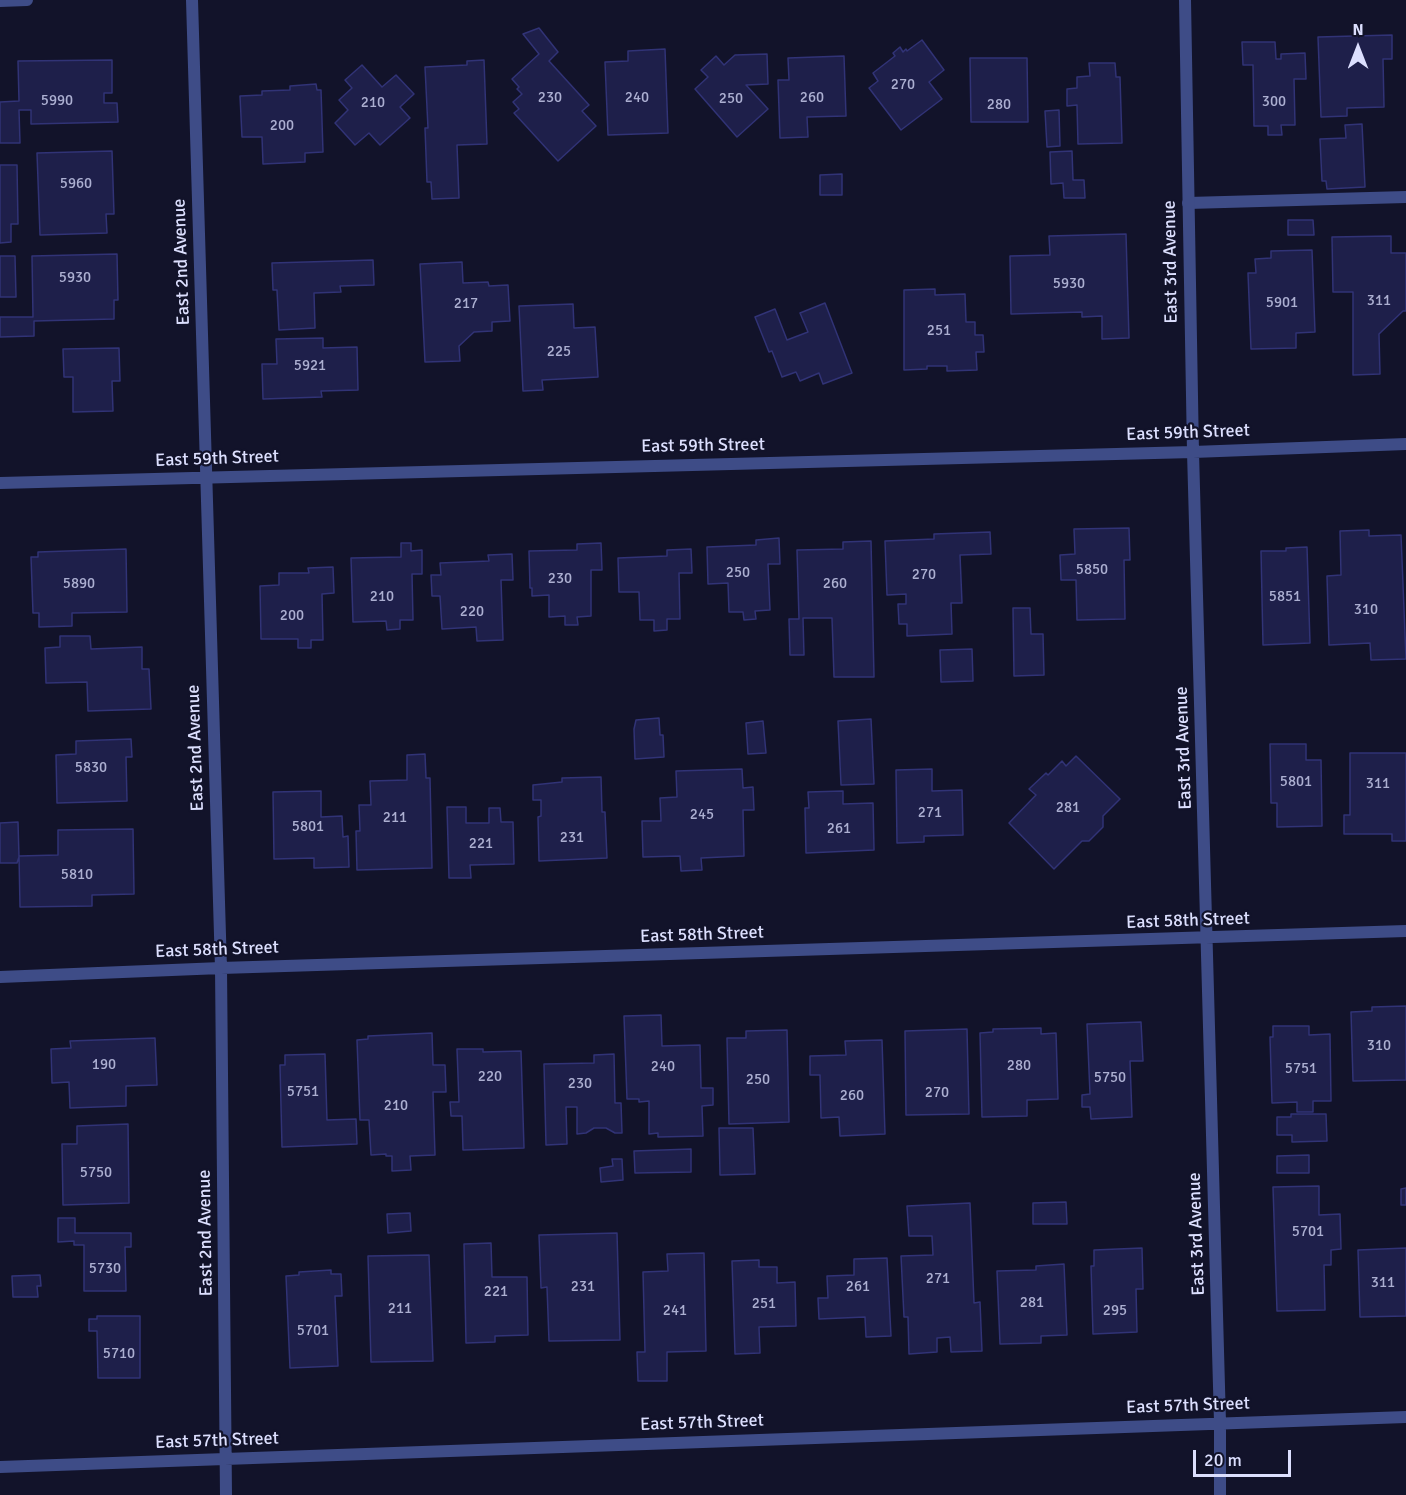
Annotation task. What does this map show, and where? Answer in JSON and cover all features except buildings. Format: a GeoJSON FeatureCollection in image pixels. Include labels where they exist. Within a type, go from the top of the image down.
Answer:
{"type":"FeatureCollection","features":[{"type":"Feature","properties":{"kind":"street"},"geometry":{"type":"LineString","coordinates":[[0,1],[27,0]]}},
{"type":"Feature","properties":{"kind":"street","name":"East 2nd Avenue"},"geometry":{"type":"LineString","coordinates":[[192,0],[221,968],[226,1495]]}},
{"type":"Feature","properties":{"kind":"street","name":"East 3rd Avenue"},"geometry":{"type":"LineString","coordinates":[[1185,0],[1193,452],[1221,1422],[1220,1495]]}},
{"type":"Feature","properties":{"kind":"street"},"geometry":{"type":"LineString","coordinates":[[1188,203],[1406,197]]}},
{"type":"Feature","properties":{"kind":"street","name":"East 59th Street"},"geometry":{"type":"LineString","coordinates":[[0,483],[1193,452],[1406,444]]}},
{"type":"Feature","properties":{"kind":"street","name":"East 58th Street"},"geometry":{"type":"LineString","coordinates":[[0,977],[1406,931]]}},
{"type":"Feature","properties":{"kind":"street","name":"East 57th Street"},"geometry":{"type":"LineString","coordinates":[[0,1467],[1406,1417]]}}]}
